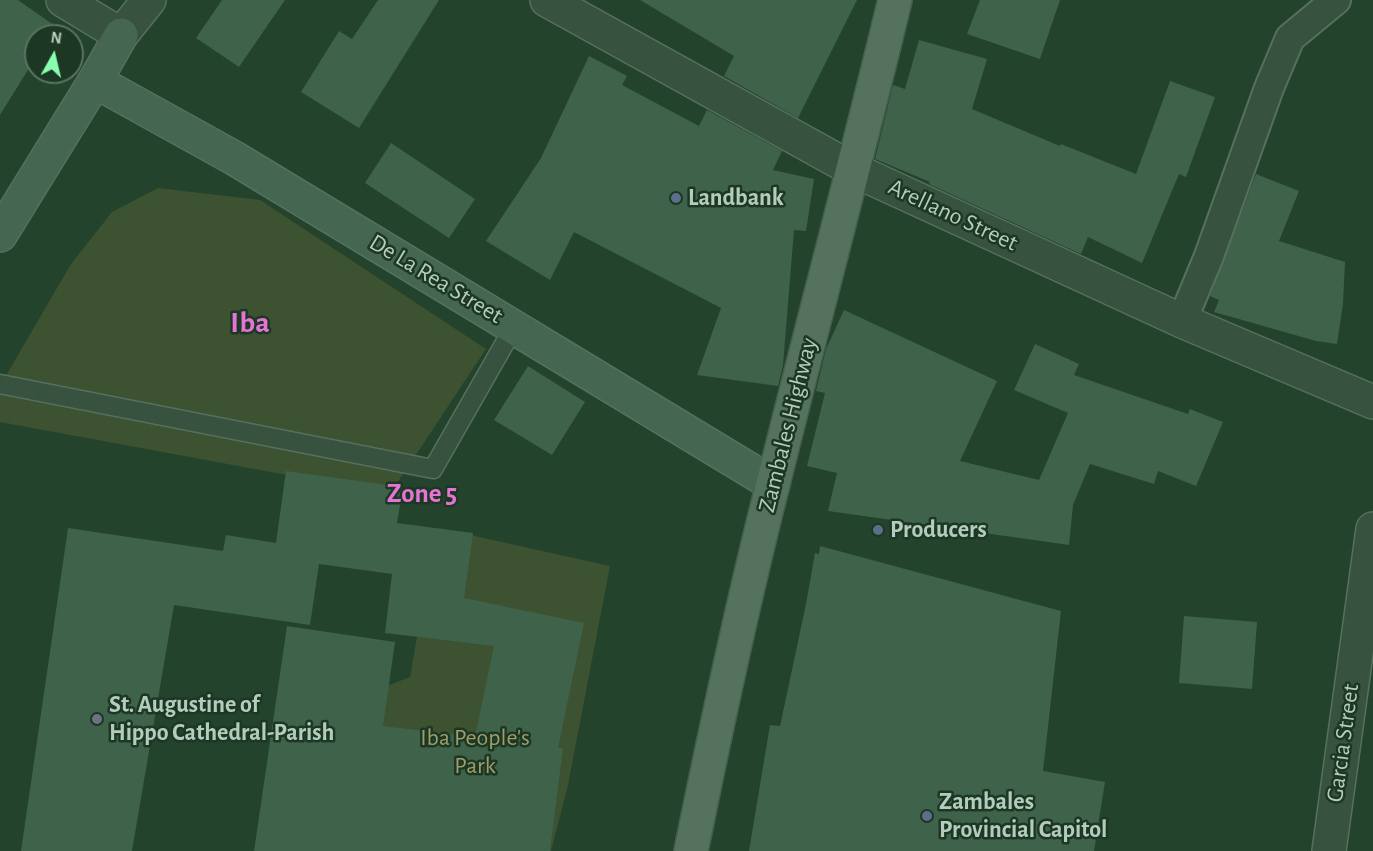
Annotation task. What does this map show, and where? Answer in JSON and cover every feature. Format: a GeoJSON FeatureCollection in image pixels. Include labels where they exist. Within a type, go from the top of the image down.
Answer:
{"type":"FeatureCollection","features":[{"type":"Feature","properties":{"kind":"main road","name":"Zambales Highway"},"geometry":{"type":"LineString","coordinates":[[691,851],[725,685],[773,484],[895,0]]}},
{"type":"Feature","properties":{"kind":"main road"},"geometry":{"type":"LineString","coordinates":[[0,234],[121,35]]}},
{"type":"Feature","properties":{"kind":"main road","name":"De La Rea Street"},"geometry":{"type":"LineString","coordinates":[[95,81],[234,158],[773,484]]}},
{"type":"Feature","properties":{"kind":"street"},"geometry":{"type":"LineString","coordinates":[[63,0],[121,35],[149,0]]}},
{"type":"Feature","properties":{"kind":"street","name":"Arellano Street"},"geometry":{"type":"LineString","coordinates":[[547,0],[854,170],[1182,321],[1373,402]]}},
{"type":"Feature","properties":{"kind":"street"},"geometry":{"type":"LineString","coordinates":[[1182,321],[1209,256],[1265,98],[1290,38],[1336,0]]}},
{"type":"Feature","properties":{"kind":"street","name":"Garcia Street"},"geometry":{"type":"LineString","coordinates":[[1329,851],[1373,529]]}},
{"type":"Feature","properties":{"kind":"lane"},"geometry":{"type":"LineString","coordinates":[[0,384],[433,469],[514,327]]}},
{"type":"Feature","properties":{"kind":"green space"},"geometry":{"type":"Polygon","coordinates":[[[158,188],[260,200],[486,349],[390,494],[0,422],[0,386],[71,264],[112,212],[158,188]]]}},
{"type":"Feature","properties":{"kind":"green space","name":"Iba People's Park"},"geometry":{"type":"Polygon","coordinates":[[[439,528],[610,566],[568,785],[551,851],[325,851],[346,702],[410,677],[432,551],[439,528]]]}},
{"type":"Feature","properties":{"kind":"building"},"geometry":{"type":"Polygon","coordinates":[[[0,0],[18,0],[52,24],[24,24],[24,76],[0,115],[0,0]]]}},
{"type":"Feature","properties":{"kind":"building"},"geometry":{"type":"Polygon","coordinates":[[[222,0],[285,0],[239,67],[196,38],[222,0]]]}},
{"type":"Feature","properties":{"kind":"building"},"geometry":{"type":"Polygon","coordinates":[[[378,0],[439,0],[359,128],[301,92],[339,31],[352,39],[378,0]]]}},
{"type":"Feature","properties":{"kind":"building"},"geometry":{"type":"Polygon","coordinates":[[[640,0],[857,0],[798,118],[724,76],[734,56],[640,0]]]}},
{"type":"Feature","properties":{"kind":"building"},"geometry":{"type":"Polygon","coordinates":[[[980,0],[1060,0],[1040,59],[967,34],[980,0]]]}},
{"type":"Feature","properties":{"kind":"building"},"geometry":{"type":"Polygon","coordinates":[[[919,40],[987,59],[972,109],[1060,146],[1061,144],[1136,174],[1170,81],[1215,97],[1186,177],[1179,174],[1142,263],[1088,237],[1081,254],[929,184],[930,182],[875,159],[893,85],[905,89],[919,40]]]}},
{"type":"Feature","properties":{"kind":"building"},"geometry":{"type":"Polygon","coordinates":[[[589,56],[627,76],[622,85],[699,126],[707,110],[782,151],[773,170],[814,179],[806,231],[794,230],[783,365],[778,386],[697,375],[721,308],[574,232],[550,280],[486,241],[541,158],[589,56]]]}},
{"type":"Feature","properties":{"kind":"building"},"geometry":{"type":"Polygon","coordinates":[[[391,143],[475,199],[449,238],[365,183],[391,143]]]}},
{"type":"Feature","properties":{"kind":"building"},"geometry":{"type":"Polygon","coordinates":[[[1256,174],[1299,191],[1279,241],[1345,262],[1343,304],[1337,344],[1316,341],[1214,312],[1219,300],[1210,296],[1256,174]]]}},
{"type":"Feature","properties":{"kind":"building"},"geometry":{"type":"Polygon","coordinates":[[[844,310],[997,381],[960,461],[1039,480],[1068,413],[1014,390],[1035,344],[1079,364],[1074,375],[1188,414],[1190,409],[1223,422],[1196,486],[1158,471],[1154,484],[1090,464],[1073,505],[1069,545],[828,511],[837,473],[807,466],[825,393],[816,391],[826,349],[844,310]]]}},
{"type":"Feature","properties":{"kind":"building"},"geometry":{"type":"Polygon","coordinates":[[[528,366],[585,402],[552,455],[494,420],[528,366]]]}},
{"type":"Feature","properties":{"kind":"building"},"geometry":{"type":"Polygon","coordinates":[[[286,471],[403,487],[397,523],[473,533],[464,598],[584,623],[558,748],[563,748],[550,851],[254,851],[287,626],[395,642],[383,726],[475,737],[494,646],[385,633],[392,574],[319,564],[310,625],[174,605],[132,851],[21,851],[68,528],[223,551],[226,535],[276,543],[286,471]]]}},
{"type":"Feature","properties":{"kind":"building"},"geometry":{"type":"Polygon","coordinates":[[[820,546],[1061,611],[1043,771],[1105,782],[1094,851],[749,851],[770,725],[780,726],[815,553],[819,554],[820,546]]]}},
{"type":"Feature","properties":{"kind":"building"},"geometry":{"type":"Polygon","coordinates":[[[1184,616],[1257,622],[1252,689],[1179,683],[1184,616]]]}},
{"type":"Feature","properties":{"kind":"place","name":"Landbank"},"geometry":{"type":"Point","coordinates":[676,198]}},
{"type":"Feature","properties":{"kind":"place","name":"Producers"},"geometry":{"type":"Point","coordinates":[878,530]}},
{"type":"Feature","properties":{"kind":"place","name":"St. Augustine of Hippo Cathedral-Parish"},"geometry":{"type":"Point","coordinates":[97,719]}},
{"type":"Feature","properties":{"kind":"place","name":"Zambales Provincial Capitol"},"geometry":{"type":"Point","coordinates":[927,816]}},
{"type":"Feature","properties":{"kind":"district","name":"Iba"},"geometry":{"type":"Point","coordinates":[250,323]}},
{"type":"Feature","properties":{"kind":"district","name":"Zone 5"},"geometry":{"type":"Point","coordinates":[422,494]}}]}
